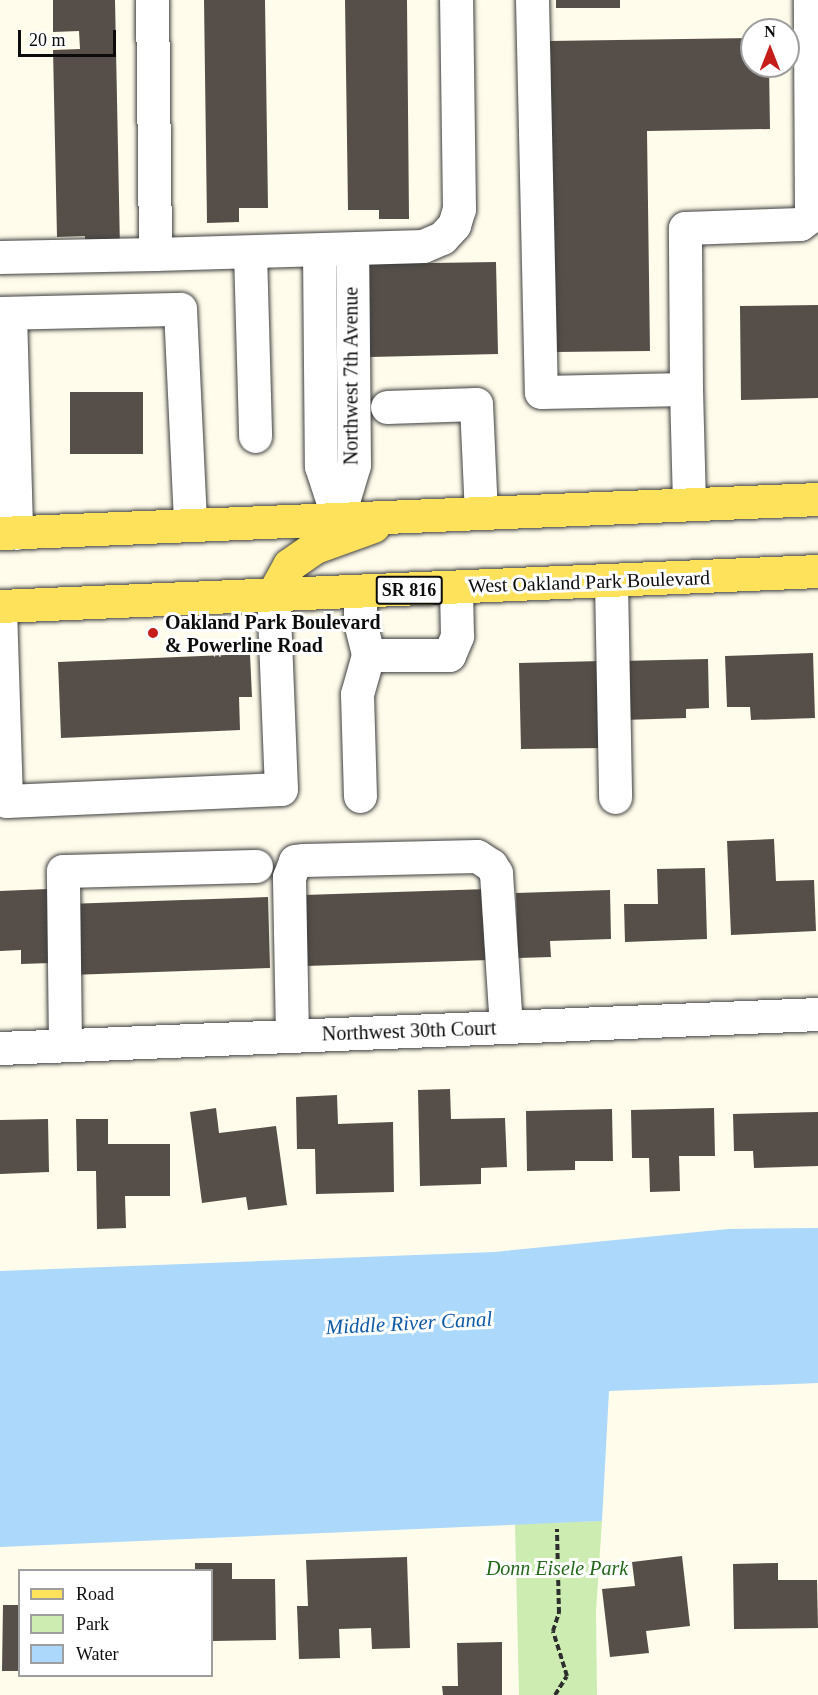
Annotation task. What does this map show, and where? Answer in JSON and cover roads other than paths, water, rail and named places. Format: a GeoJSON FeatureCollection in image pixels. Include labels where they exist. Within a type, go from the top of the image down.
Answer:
{"type":"FeatureCollection","features":[{"type":"Feature","properties":{"kind":"main road"},"geometry":{"type":"LineString","coordinates":[[8,533],[818,499]]}},
{"type":"Feature","properties":{"kind":"main road"},"geometry":{"type":"LineString","coordinates":[[273,594],[289,565],[315,547],[401,516]]}},
{"type":"Feature","properties":{"kind":"main road","name":"West Oakland Park Boulevard"},"geometry":{"type":"LineString","coordinates":[[0,607],[273,594],[611,582],[818,571]]}},
{"type":"Feature","properties":{"kind":"street"},"geometry":{"type":"LineString","coordinates":[[152,0],[155,254]]}},
{"type":"Feature","properties":{"kind":"street"},"geometry":{"type":"LineString","coordinates":[[0,257],[423,246],[442,238],[454,225],[459,209],[456,0]]}},
{"type":"Feature","properties":{"kind":"street"},"geometry":{"type":"LineString","coordinates":[[532,0],[542,392],[686,389]]}},
{"type":"Feature","properties":{"kind":"street"},"geometry":{"type":"LineString","coordinates":[[689,504],[685,228],[800,224],[811,216],[813,21]]}},
{"type":"Feature","properties":{"kind":"street","name":"Northwest 7th Avenue"},"geometry":{"type":"LineString","coordinates":[[338,518],[354,465],[352,249]]}},
{"type":"Feature","properties":{"kind":"street","name":"Northwest 7th Avenue"},"geometry":{"type":"LineString","coordinates":[[320,250],[321,466],[338,518]]}},
{"type":"Feature","properties":{"kind":"street"},"geometry":{"type":"LineString","coordinates":[[250,252],[255,436]]}},
{"type":"Feature","properties":{"kind":"street"},"geometry":{"type":"LineString","coordinates":[[8,533],[5,313],[180,309],[190,525]]}},
{"type":"Feature","properties":{"kind":"street"},"geometry":{"type":"LineString","coordinates":[[320,331],[352,331]]}},
{"type":"Feature","properties":{"kind":"street"},"geometry":{"type":"LineString","coordinates":[[387,407],[476,404],[481,513]]}},
{"type":"Feature","properties":{"kind":"street"},"geometry":{"type":"LineString","coordinates":[[611,582],[615,797]]}},
{"type":"Feature","properties":{"kind":"street"},"geometry":{"type":"LineString","coordinates":[[368,655],[449,655],[457,636],[456,587]]}},
{"type":"Feature","properties":{"kind":"street"},"geometry":{"type":"LineString","coordinates":[[360,592],[360,622],[368,655],[357,694],[360,796]]}},
{"type":"Feature","properties":{"kind":"street"},"geometry":{"type":"LineString","coordinates":[[0,607],[6,801],[281,789],[273,594]]}},
{"type":"Feature","properties":{"kind":"street"},"geometry":{"type":"LineString","coordinates":[[292,1036],[289,878],[295,861],[303,860],[477,856],[491,865],[496,873],[506,1027]]}},
{"type":"Feature","properties":{"kind":"street"},"geometry":{"type":"LineString","coordinates":[[66,1045],[63,871],[256,866]]}},
{"type":"Feature","properties":{"kind":"street","name":"Northwest 30th Court"},"geometry":{"type":"LineString","coordinates":[[0,1048],[818,1014]]}},
{"type":"Feature","properties":{"kind":"water","name":"Middle River Canal"},"geometry":{"type":"Polygon","coordinates":[[[818,1228],[818,1383],[609,1391],[602,1521],[0,1547],[0,1271],[494,1252],[728,1229],[818,1228]]]}},
{"type":"Feature","properties":{"kind":"place","name":"Oakland Park Boulevard & Powerline Road"},"geometry":{"type":"Point","coordinates":[153,633]}},
{"type":"Feature","properties":{"kind":"park label","name":"Donn Eisele Park"},"geometry":{"type":"Point","coordinates":[557,1568]}}]}
